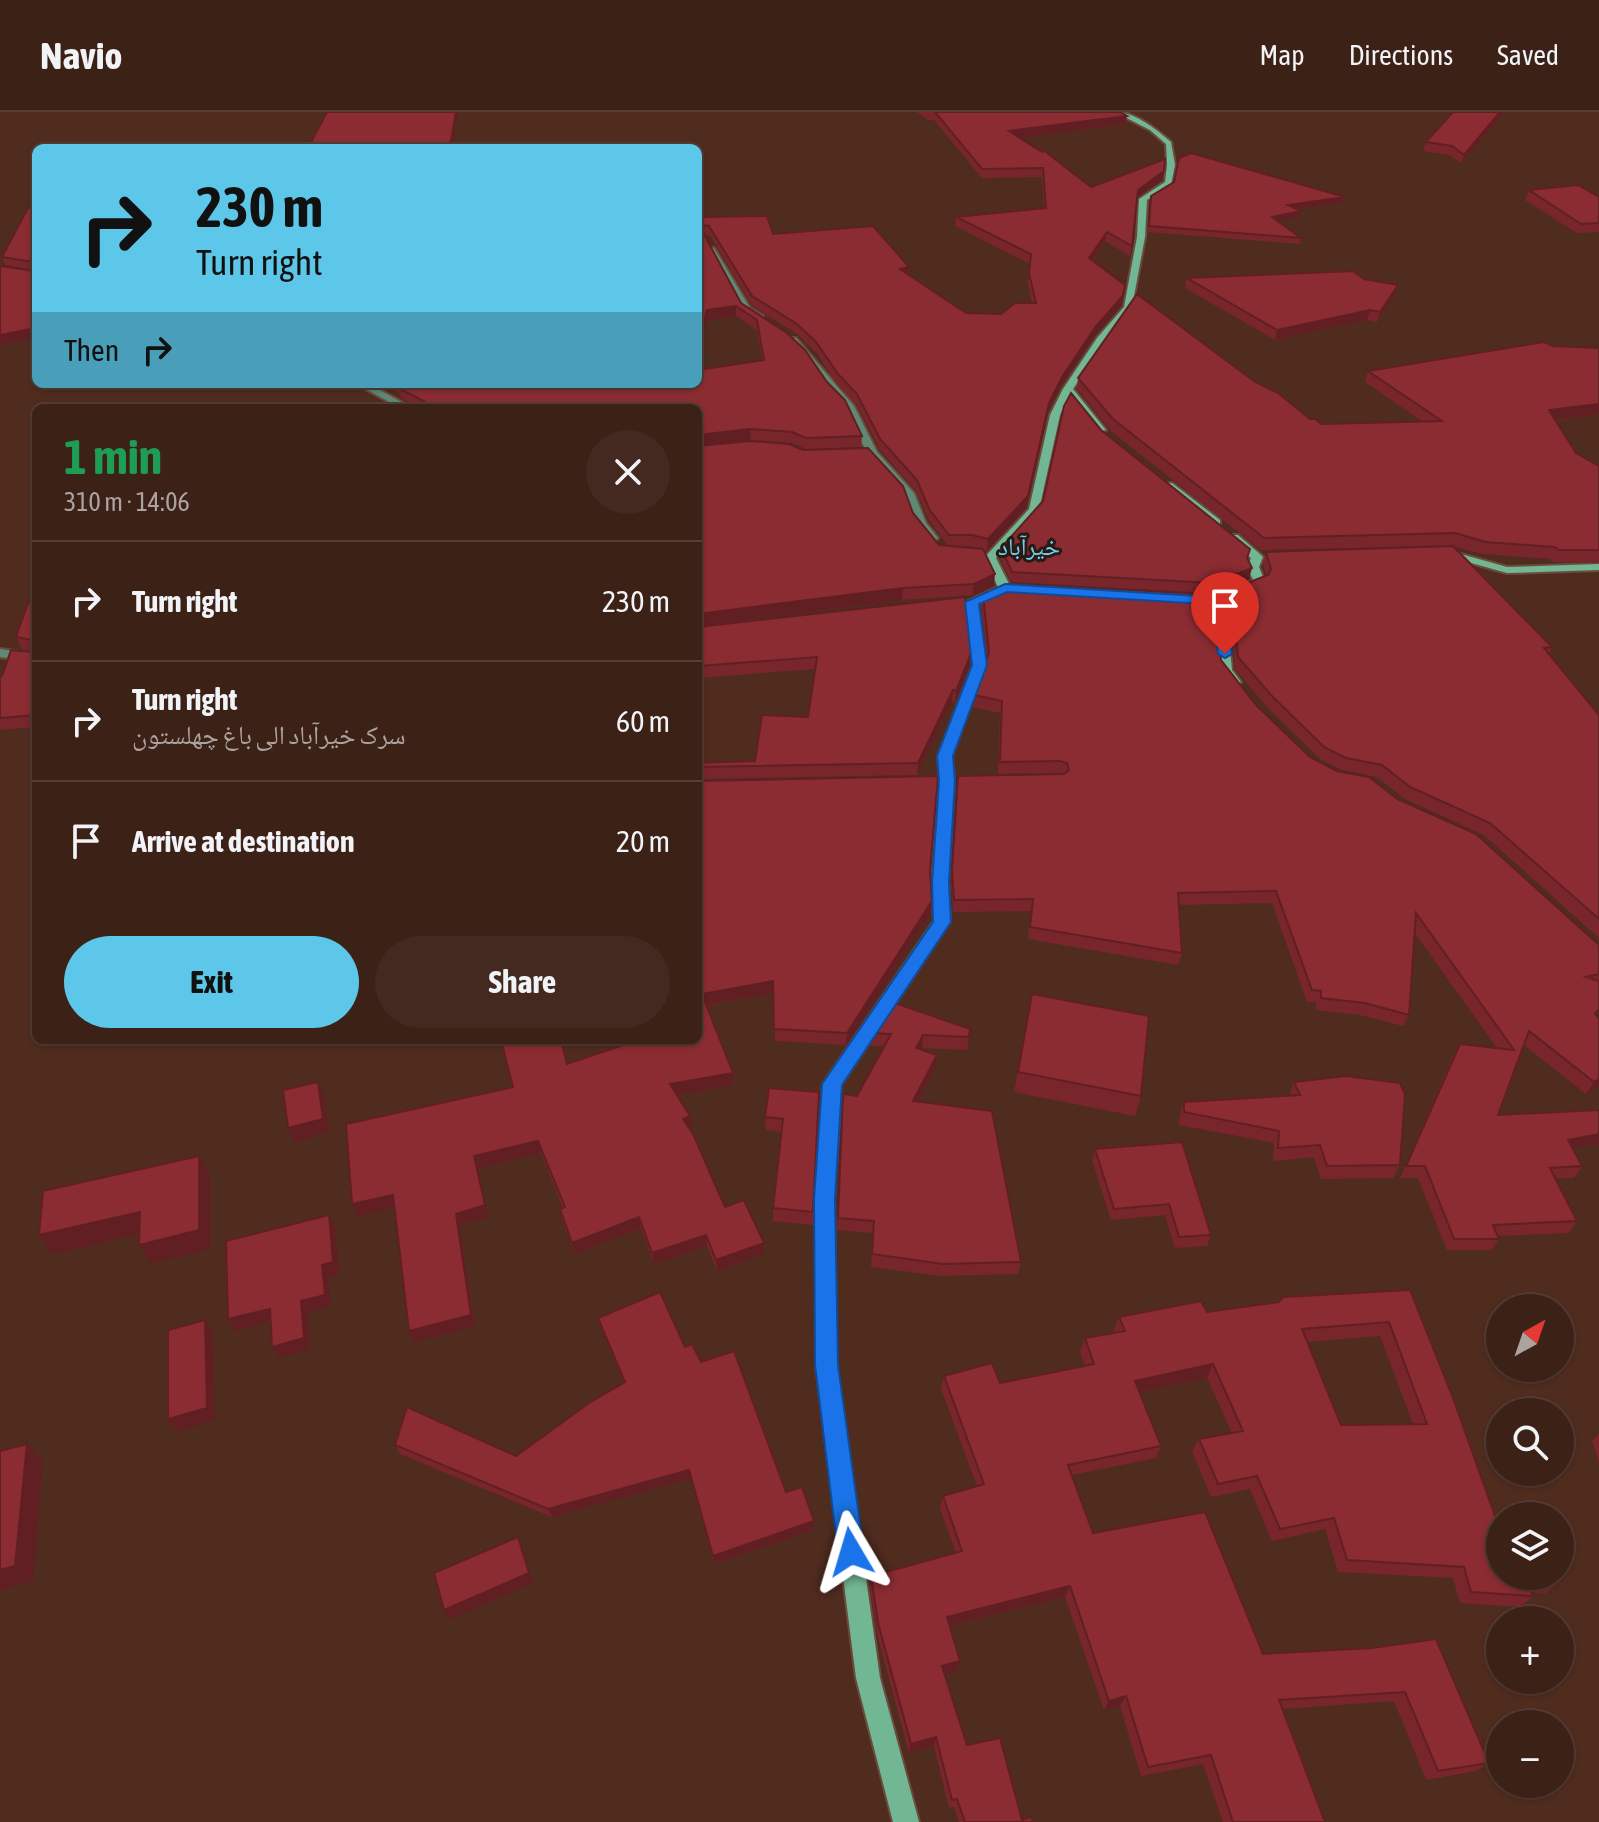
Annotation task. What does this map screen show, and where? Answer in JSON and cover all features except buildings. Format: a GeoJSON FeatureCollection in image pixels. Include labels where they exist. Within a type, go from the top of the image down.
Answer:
{"type":"FeatureCollection","features":[{"type":"Feature","properties":{"kind":"street"},"geometry":{"type":"LineString","coordinates":[[906,1822],[868,1678],[828,1380],[825,1199],[832,1084],[942,922],[940,882],[947,781],[945,756],[979,665],[965,603],[1012,589],[985,556],[1034,510],[1055,415],[1068,389],[1102,338],[1128,307],[1141,237],[1143,199],[1168,183],[1169,143],[1152,129],[1118,112]]}},
{"type":"Feature","properties":{"kind":"street"},"geometry":{"type":"LineString","coordinates":[[704,239],[747,310],[770,325]]}},
{"type":"Feature","properties":{"kind":"street"},"geometry":{"type":"LineString","coordinates":[[781,332],[810,356],[832,389],[851,408],[872,453],[910,495],[921,523],[936,543]]}},
{"type":"Feature","properties":{"kind":"street"},"geometry":{"type":"LineString","coordinates":[[370,388],[400,404]]}},
{"type":"Feature","properties":{"kind":"street"},"geometry":{"type":"LineString","coordinates":[[1068,389],[1115,443]]}},
{"type":"Feature","properties":{"kind":"street"},"geometry":{"type":"LineString","coordinates":[[857,453],[872,453]]}},
{"type":"Feature","properties":{"kind":"street"},"geometry":{"type":"LineString","coordinates":[[1156,476],[1257,557],[1272,556]]}},
{"type":"Feature","properties":{"kind":"street"},"geometry":{"type":"LineString","coordinates":[[1436,552],[1450,551],[1507,570],[1599,567]]}},
{"type":"Feature","properties":{"kind":"street"},"geometry":{"type":"LineString","coordinates":[[1196,600],[1211,600],[1259,582],[1253,567],[1257,557]]}},
{"type":"Feature","properties":{"kind":"street"},"geometry":{"type":"LineString","coordinates":[[1211,600],[1223,638],[1226,670],[1243,691]]}},
{"type":"Feature","properties":{"kind":"street"},"geometry":{"type":"LineString","coordinates":[[0,653],[32,657]]}},
{"type":"Feature","properties":{"kind":"district","name":"خیرآباد"},"geometry":{"type":"Point","coordinates":[1029,546]}},
{"type":"Feature","properties":{"kind":"route"},"geometry":{"type":"LineString","coordinates":[[851,1552],[826,1365],[825,1199],[832,1084],[942,922],[940,882],[947,781],[945,756],[979,665],[972,602],[1005,588],[1211,600],[1225,654]]}}]}
